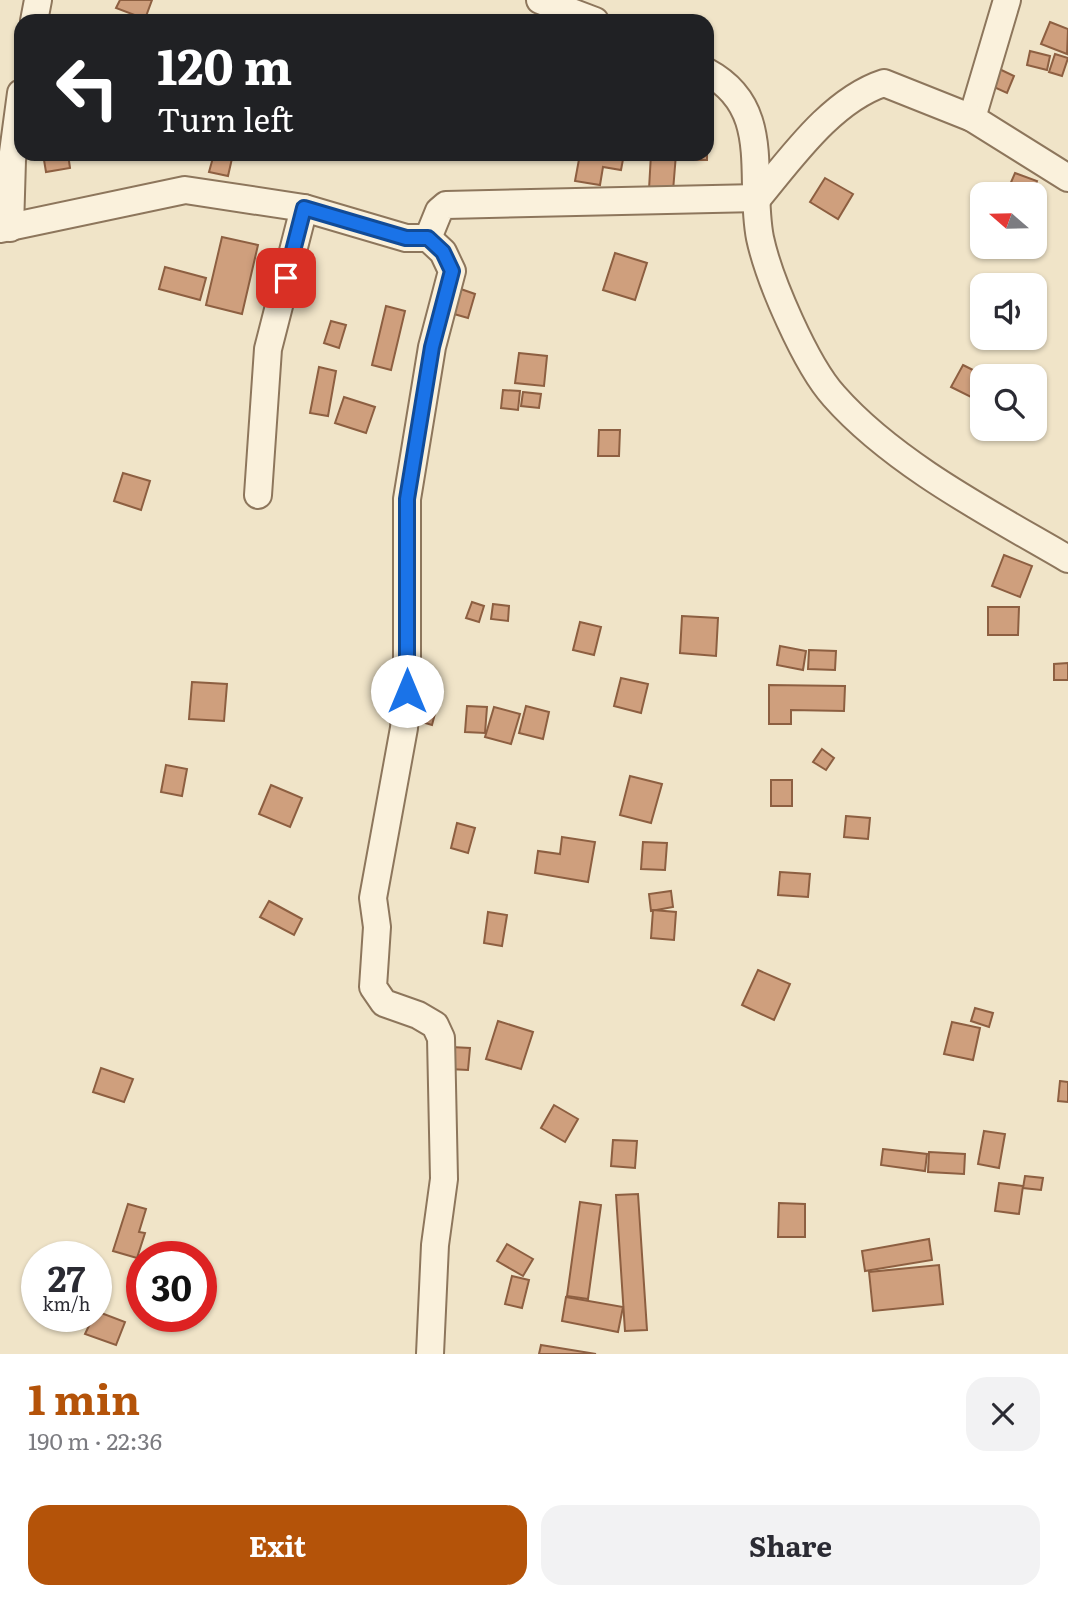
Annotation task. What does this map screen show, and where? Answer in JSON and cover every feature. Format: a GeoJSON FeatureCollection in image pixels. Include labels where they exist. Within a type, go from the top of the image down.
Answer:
{"type":"FeatureCollection","features":[{"type":"Feature","properties":{"kind":"street"},"geometry":{"type":"LineString","coordinates":[[540,0],[577,14]]}},
{"type":"Feature","properties":{"kind":"street"},"geometry":{"type":"LineString","coordinates":[[972,118],[1007,0]]}},
{"type":"Feature","properties":{"kind":"street"},"geometry":{"type":"LineString","coordinates":[[714,76],[727,83],[743,103],[753,135],[760,238],[781,299],[805,349],[833,396],[943,486],[1068,559]]}},
{"type":"Feature","properties":{"kind":"street"},"geometry":{"type":"LineString","coordinates":[[428,238],[439,211],[446,205],[758,198],[819,128],[865,89],[884,83],[972,118],[1068,178]]}},
{"type":"Feature","properties":{"kind":"street"},"geometry":{"type":"LineString","coordinates":[[14,145],[5,229],[175,190],[304,208],[406,238],[428,238],[443,252],[452,271],[432,347],[407,499],[407,691],[397,771],[373,898],[376,947],[373,987],[384,1003],[418,1015],[435,1025],[441,1038],[444,1179],[435,1245],[430,1354]]}},
{"type":"Feature","properties":{"kind":"street"},"geometry":{"type":"LineString","coordinates":[[258,495],[268,349],[304,208]]}},
{"type":"Feature","properties":{"kind":"building"},"geometry":{"type":"Polygon","coordinates":[[[120,0],[152,0],[147,14],[132,14],[116,8],[120,0]]]}},
{"type":"Feature","properties":{"kind":"building"},"geometry":{"type":"Polygon","coordinates":[[[1050,22],[1068,29],[1067,54],[1041,44],[1050,22]]]}},
{"type":"Feature","properties":{"kind":"building"},"geometry":{"type":"Polygon","coordinates":[[[1030,51],[1050,56],[1047,70],[1027,65],[1030,51]]]}},
{"type":"Feature","properties":{"kind":"building"},"geometry":{"type":"Polygon","coordinates":[[[1055,54],[1068,58],[1062,76],[1049,72],[1055,54]]]}},
{"type":"Feature","properties":{"kind":"building"},"geometry":{"type":"Polygon","coordinates":[[[993,66],[1014,76],[1007,93],[985,83],[993,66]]]}},
{"type":"Feature","properties":{"kind":"building"},"geometry":{"type":"Polygon","coordinates":[[[44,161],[69,161],[70,168],[46,172],[44,161]]]}},
{"type":"Feature","properties":{"kind":"building"},"geometry":{"type":"Polygon","coordinates":[[[212,161],[231,161],[228,176],[209,172],[212,161]]]}},
{"type":"Feature","properties":{"kind":"building"},"geometry":{"type":"Polygon","coordinates":[[[579,161],[623,161],[621,170],[603,167],[600,185],[575,181],[579,161]]]}},
{"type":"Feature","properties":{"kind":"building"},"geometry":{"type":"Polygon","coordinates":[[[651,161],[675,161],[673,191],[649,189],[651,161]]]}},
{"type":"Feature","properties":{"kind":"building"},"geometry":{"type":"Polygon","coordinates":[[[1015,173],[1037,181],[1037,182],[1011,182],[1015,173]]]}},
{"type":"Feature","properties":{"kind":"building"},"geometry":{"type":"Polygon","coordinates":[[[825,178],[853,194],[838,219],[810,202],[825,178]]]}},
{"type":"Feature","properties":{"kind":"building"},"geometry":{"type":"Polygon","coordinates":[[[222,237],[258,245],[242,314],[206,305],[222,237]]]}},
{"type":"Feature","properties":{"kind":"building"},"geometry":{"type":"Polygon","coordinates":[[[615,253],[647,263],[635,300],[603,290],[615,253]]]}},
{"type":"Feature","properties":{"kind":"building"},"geometry":{"type":"Polygon","coordinates":[[[165,267],[206,278],[200,300],[159,289],[165,267]]]}},
{"type":"Feature","properties":{"kind":"building"},"geometry":{"type":"Polygon","coordinates":[[[455,287],[475,294],[468,318],[447,312],[455,287]]]}},
{"type":"Feature","properties":{"kind":"building"},"geometry":{"type":"Polygon","coordinates":[[[386,306],[405,311],[391,370],[372,365],[386,306]]]}},
{"type":"Feature","properties":{"kind":"building"},"geometry":{"type":"Polygon","coordinates":[[[331,321],[346,325],[339,348],[324,343],[331,321]]]}},
{"type":"Feature","properties":{"kind":"building"},"geometry":{"type":"Polygon","coordinates":[[[519,353],[547,356],[544,386],[515,383],[519,353]]]}},
{"type":"Feature","properties":{"kind":"building"},"geometry":{"type":"Polygon","coordinates":[[[963,365],[970,368],[970,396],[951,387],[963,365]]]}},
{"type":"Feature","properties":{"kind":"building"},"geometry":{"type":"Polygon","coordinates":[[[319,367],[336,371],[328,416],[310,413],[319,367]]]}},
{"type":"Feature","properties":{"kind":"building"},"geometry":{"type":"Polygon","coordinates":[[[503,390],[520,391],[518,410],[501,408],[503,390]]]}},
{"type":"Feature","properties":{"kind":"building"},"geometry":{"type":"Polygon","coordinates":[[[523,392],[541,394],[539,408],[521,406],[523,392]]]}},
{"type":"Feature","properties":{"kind":"building"},"geometry":{"type":"Polygon","coordinates":[[[344,397],[375,407],[366,433],[335,423],[344,397]]]}},
{"type":"Feature","properties":{"kind":"building"},"geometry":{"type":"Polygon","coordinates":[[[599,430],[620,430],[619,456],[598,456],[599,430]]]}},
{"type":"Feature","properties":{"kind":"building"},"geometry":{"type":"Polygon","coordinates":[[[123,473],[150,481],[141,510],[114,501],[123,473]]]}},
{"type":"Feature","properties":{"kind":"building"},"geometry":{"type":"Polygon","coordinates":[[[1004,555],[1032,566],[1020,597],[992,586],[1004,555]]]}},
{"type":"Feature","properties":{"kind":"building"},"geometry":{"type":"Polygon","coordinates":[[[472,602],[484,606],[479,622],[466,618],[472,602]]]}},
{"type":"Feature","properties":{"kind":"building"},"geometry":{"type":"Polygon","coordinates":[[[493,604],[509,606],[508,621],[491,619],[493,604]]]}},
{"type":"Feature","properties":{"kind":"building"},"geometry":{"type":"Polygon","coordinates":[[[988,607],[1019,607],[1018,635],[988,635],[988,607]]]}},
{"type":"Feature","properties":{"kind":"building"},"geometry":{"type":"Polygon","coordinates":[[[682,616],[718,618],[716,656],[680,653],[682,616]]]}},
{"type":"Feature","properties":{"kind":"building"},"geometry":{"type":"Polygon","coordinates":[[[580,622],[601,627],[594,655],[573,650],[580,622]]]}},
{"type":"Feature","properties":{"kind":"building"},"geometry":{"type":"Polygon","coordinates":[[[780,646],[806,651],[803,670],[777,665],[780,646]]]}},
{"type":"Feature","properties":{"kind":"building"},"geometry":{"type":"Polygon","coordinates":[[[809,650],[836,651],[835,670],[808,669],[809,650]]]}},
{"type":"Feature","properties":{"kind":"building"},"geometry":{"type":"Polygon","coordinates":[[[1068,663],[1068,680],[1054,680],[1054,664],[1068,663]]]}},
{"type":"Feature","properties":{"kind":"building"},"geometry":{"type":"Polygon","coordinates":[[[621,678],[648,684],[641,713],[614,706],[621,678]]]}},
{"type":"Feature","properties":{"kind":"building"},"geometry":{"type":"Polygon","coordinates":[[[192,682],[227,684],[224,721],[189,719],[192,682]]]}},
{"type":"Feature","properties":{"kind":"building"},"geometry":{"type":"Polygon","coordinates":[[[769,685],[845,686],[844,711],[791,710],[791,724],[769,724],[769,685]]]}},
{"type":"Feature","properties":{"kind":"building"},"geometry":{"type":"Polygon","coordinates":[[[411,698],[437,706],[432,725],[405,717],[411,698]]]}},
{"type":"Feature","properties":{"kind":"building"},"geometry":{"type":"Polygon","coordinates":[[[467,706],[487,707],[485,733],[465,732],[467,706]]]}},
{"type":"Feature","properties":{"kind":"building"},"geometry":{"type":"Polygon","coordinates":[[[526,706],[549,712],[543,739],[519,733],[526,706]]]}},
{"type":"Feature","properties":{"kind":"building"},"geometry":{"type":"Polygon","coordinates":[[[494,707],[520,714],[511,744],[485,737],[494,707]]]}},
{"type":"Feature","properties":{"kind":"building"},"geometry":{"type":"Polygon","coordinates":[[[822,749],[834,758],[826,770],[813,762],[822,749]]]}},
{"type":"Feature","properties":{"kind":"building"},"geometry":{"type":"Polygon","coordinates":[[[166,765],[187,769],[182,796],[161,792],[166,765]]]}},
{"type":"Feature","properties":{"kind":"building"},"geometry":{"type":"Polygon","coordinates":[[[630,776],[662,784],[651,823],[620,815],[630,776]]]}},
{"type":"Feature","properties":{"kind":"building"},"geometry":{"type":"Polygon","coordinates":[[[771,780],[792,780],[792,806],[771,806],[771,780]]]}},
{"type":"Feature","properties":{"kind":"building"},"geometry":{"type":"Polygon","coordinates":[[[271,785],[302,798],[290,827],[259,814],[271,785]]]}},
{"type":"Feature","properties":{"kind":"building"},"geometry":{"type":"Polygon","coordinates":[[[846,816],[870,818],[868,839],[844,837],[846,816]]]}},
{"type":"Feature","properties":{"kind":"building"},"geometry":{"type":"Polygon","coordinates":[[[457,823],[475,828],[468,853],[451,848],[457,823]]]}},
{"type":"Feature","properties":{"kind":"building"},"geometry":{"type":"Polygon","coordinates":[[[562,837],[595,842],[588,882],[535,873],[538,851],[560,854],[562,837]]]}},
{"type":"Feature","properties":{"kind":"building"},"geometry":{"type":"Polygon","coordinates":[[[643,842],[667,843],[665,870],[641,869],[643,842]]]}},
{"type":"Feature","properties":{"kind":"building"},"geometry":{"type":"Polygon","coordinates":[[[780,872],[810,874],[808,897],[778,895],[780,872]]]}},
{"type":"Feature","properties":{"kind":"building"},"geometry":{"type":"Polygon","coordinates":[[[671,891],[673,907],[651,911],[649,894],[671,891]]]}},
{"type":"Feature","properties":{"kind":"building"},"geometry":{"type":"Polygon","coordinates":[[[269,901],[302,919],[294,935],[260,917],[269,901]]]}},
{"type":"Feature","properties":{"kind":"building"},"geometry":{"type":"Polygon","coordinates":[[[653,910],[676,912],[674,940],[651,938],[653,910]]]}},
{"type":"Feature","properties":{"kind":"building"},"geometry":{"type":"Polygon","coordinates":[[[488,912],[507,915],[502,946],[484,943],[488,912]]]}},
{"type":"Feature","properties":{"kind":"building"},"geometry":{"type":"Polygon","coordinates":[[[758,970],[790,984],[774,1020],[742,1005],[758,970]]]}},
{"type":"Feature","properties":{"kind":"building"},"geometry":{"type":"Polygon","coordinates":[[[975,1008],[993,1013],[989,1027],[971,1021],[975,1008]]]}},
{"type":"Feature","properties":{"kind":"building"},"geometry":{"type":"Polygon","coordinates":[[[498,1021],[533,1032],[521,1069],[486,1059],[498,1021]]]}},
{"type":"Feature","properties":{"kind":"building"},"geometry":{"type":"Polygon","coordinates":[[[952,1022],[980,1028],[973,1060],[944,1054],[952,1022]]]}},
{"type":"Feature","properties":{"kind":"building"},"geometry":{"type":"Polygon","coordinates":[[[451,1047],[470,1048],[468,1070],[449,1069],[451,1047]]]}},
{"type":"Feature","properties":{"kind":"building"},"geometry":{"type":"Polygon","coordinates":[[[101,1068],[133,1079],[124,1102],[93,1092],[101,1068]]]}},
{"type":"Feature","properties":{"kind":"building"},"geometry":{"type":"Polygon","coordinates":[[[1060,1081],[1068,1082],[1068,1102],[1058,1101],[1060,1081]]]}},
{"type":"Feature","properties":{"kind":"building"},"geometry":{"type":"Polygon","coordinates":[[[554,1105],[578,1119],[565,1142],[541,1128],[554,1105]]]}},
{"type":"Feature","properties":{"kind":"building"},"geometry":{"type":"Polygon","coordinates":[[[984,1131],[1005,1134],[999,1168],[978,1164],[984,1131]]]}},
{"type":"Feature","properties":{"kind":"building"},"geometry":{"type":"Polygon","coordinates":[[[613,1140],[637,1141],[635,1168],[611,1166],[613,1140]]]}},
{"type":"Feature","properties":{"kind":"building"},"geometry":{"type":"Polygon","coordinates":[[[883,1149],[927,1154],[925,1171],[881,1165],[883,1149]]]}},
{"type":"Feature","properties":{"kind":"building"},"geometry":{"type":"Polygon","coordinates":[[[929,1152],[965,1154],[964,1174],[928,1172],[929,1152]]]}},
{"type":"Feature","properties":{"kind":"building"},"geometry":{"type":"Polygon","coordinates":[[[1025,1176],[1043,1178],[1041,1190],[1023,1188],[1025,1176]]]}},
{"type":"Feature","properties":{"kind":"building"},"geometry":{"type":"Polygon","coordinates":[[[999,1183],[1023,1186],[1019,1214],[995,1211],[999,1183]]]}},
{"type":"Feature","properties":{"kind":"building"},"geometry":{"type":"Polygon","coordinates":[[[638,1194],[647,1330],[625,1331],[616,1195],[638,1194]]]}},
{"type":"Feature","properties":{"kind":"building"},"geometry":{"type":"Polygon","coordinates":[[[580,1202],[601,1205],[588,1299],[567,1296],[580,1202]]]}},
{"type":"Feature","properties":{"kind":"building"},"geometry":{"type":"Polygon","coordinates":[[[779,1203],[805,1204],[805,1237],[778,1237],[779,1203]]]}},
{"type":"Feature","properties":{"kind":"building"},"geometry":{"type":"Polygon","coordinates":[[[128,1204],[146,1209],[139,1232],[145,1233],[142,1241],[126,1241],[126,1255],[113,1251],[128,1204]]]}},
{"type":"Feature","properties":{"kind":"building"},"geometry":{"type":"Polygon","coordinates":[[[929,1239],[932,1260],[865,1271],[862,1251],[929,1239]]]}},
{"type":"Feature","properties":{"kind":"building"},"geometry":{"type":"Polygon","coordinates":[[[507,1244],[533,1259],[523,1276],[497,1261],[507,1244]]]}},
{"type":"Feature","properties":{"kind":"building"},"geometry":{"type":"Polygon","coordinates":[[[939,1265],[943,1304],[873,1311],[869,1272],[939,1265]]]}},
{"type":"Feature","properties":{"kind":"building"},"geometry":{"type":"Polygon","coordinates":[[[512,1276],[529,1280],[522,1308],[505,1304],[512,1276]]]}},
{"type":"Feature","properties":{"kind":"building"},"geometry":{"type":"Polygon","coordinates":[[[566,1297],[623,1307],[618,1332],[562,1321],[566,1297]]]}},
{"type":"Feature","properties":{"kind":"building"},"geometry":{"type":"Polygon","coordinates":[[[112,1317],[125,1322],[116,1345],[85,1334],[112,1332],[112,1317]]]}},
{"type":"Feature","properties":{"kind":"building"},"geometry":{"type":"Polygon","coordinates":[[[541,1345],[596,1354],[539,1354],[541,1345]]]}},
{"type":"Feature","properties":{"kind":"route"},"geometry":{"type":"LineString","coordinates":[[286,278],[304,208],[406,238],[428,238],[451,263],[452,271],[432,347],[407,499],[407,691]]}}]}
